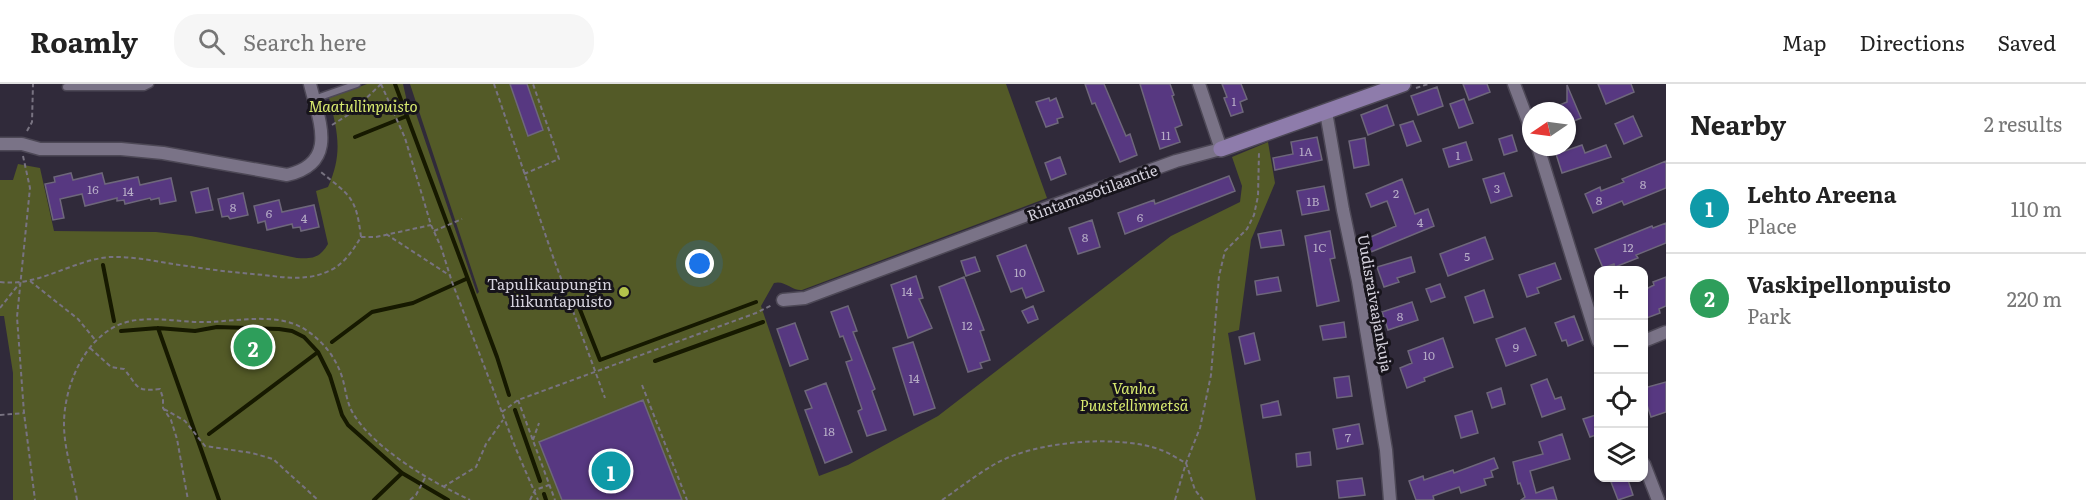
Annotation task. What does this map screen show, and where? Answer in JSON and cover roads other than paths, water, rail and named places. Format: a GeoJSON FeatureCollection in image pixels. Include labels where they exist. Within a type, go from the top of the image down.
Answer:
{"type":"FeatureCollection","features":[{"type":"Feature","properties":{"kind":"street"},"geometry":{"type":"LineString","coordinates":[[0,144],[22,144],[40,149],[122,149],[163,153],[287,176],[302,172],[311,164],[321,148],[322,136],[310,84]]}},
{"type":"Feature","properties":{"kind":"street"},"geometry":{"type":"LineString","coordinates":[[1199,84],[1221,149]]}},
{"type":"Feature","properties":{"kind":"street","name":"Rintamasotilaantie"},"geometry":{"type":"LineString","coordinates":[[783,300],[805,298],[1176,161],[1221,149],[1403,84]]}},
{"type":"Feature","properties":{"kind":"street"},"geometry":{"type":"LineString","coordinates":[[1514,84],[1522,105]]}},
{"type":"Feature","properties":{"kind":"street","name":"Uudisraivaajankuja"},"geometry":{"type":"LineString","coordinates":[[1326,112],[1343,210],[1359,281],[1385,438],[1390,500]]}},
{"type":"Feature","properties":{"kind":"street"},"geometry":{"type":"LineString","coordinates":[[1541,156],[1594,325]]}},
{"type":"Feature","properties":{"kind":"street"},"geometry":{"type":"LineString","coordinates":[[1648,339],[1666,332]]}},
{"type":"Feature","properties":{"kind":"street"},"geometry":{"type":"LineString","coordinates":[[1648,474],[1658,500]]}},
{"type":"Feature","properties":{"kind":"lane"},"geometry":{"type":"LineString","coordinates":[[66,87],[144,87],[150,84]]}},
{"type":"Feature","properties":{"kind":"lane"},"geometry":{"type":"LineString","coordinates":[[313,99],[357,84]]}},
{"type":"Feature","properties":{"kind":"waterway"},"geometry":{"type":"LineString","coordinates":[[395,84],[497,357],[509,395]]}},
{"type":"Feature","properties":{"kind":"waterway"},"geometry":{"type":"LineString","coordinates":[[355,137],[407,116]]}},
{"type":"Feature","properties":{"kind":"waterway"},"geometry":{"type":"LineString","coordinates":[[103,265],[114,321]]}},
{"type":"Feature","properties":{"kind":"waterway"},"geometry":{"type":"LineString","coordinates":[[332,342],[372,312],[413,303],[466,279]]}},
{"type":"Feature","properties":{"kind":"waterway"},"geometry":{"type":"LineString","coordinates":[[577,302],[600,360],[756,302]]}},
{"type":"Feature","properties":{"kind":"waterway"},"geometry":{"type":"LineString","coordinates":[[655,361],[763,322]]}},
{"type":"Feature","properties":{"kind":"waterway"},"geometry":{"type":"LineString","coordinates":[[121,331],[158,328],[195,331],[217,327],[279,329],[292,331],[304,337],[318,352],[330,376],[342,415],[348,425],[402,473],[448,500]]}},
{"type":"Feature","properties":{"kind":"waterway"},"geometry":{"type":"LineString","coordinates":[[158,328],[219,500]]}},
{"type":"Feature","properties":{"kind":"waterway"},"geometry":{"type":"LineString","coordinates":[[209,434],[318,352]]}},
{"type":"Feature","properties":{"kind":"waterway"},"geometry":{"type":"LineString","coordinates":[[515,410],[540,481]]}},
{"type":"Feature","properties":{"kind":"waterway"},"geometry":{"type":"LineString","coordinates":[[374,500],[402,473]]}},
{"type":"Feature","properties":{"kind":"waterway"},"geometry":{"type":"LineString","coordinates":[[544,494],[546,500]]}},
{"type":"Feature","properties":{"kind":"place","name":"Tapulikaupungin liikuntapuisto"},"geometry":{"type":"Point","coordinates":[624,292]}},
{"type":"Feature","properties":{"kind":"place","name":"Vaskipellonpuisto"},"geometry":{"type":"Point","coordinates":[253,347]}},
{"type":"Feature","properties":{"kind":"place","name":"Lehto Areena"},"geometry":{"type":"Point","coordinates":[611,471]}},
{"type":"Feature","properties":{"kind":"park label","name":"Maatullinpuisto"},"geometry":{"type":"Point","coordinates":[363,105]}},
{"type":"Feature","properties":{"kind":"park label","name":"Vanha Puustellinmetsä"},"geometry":{"type":"Point","coordinates":[1134,396]}}]}
